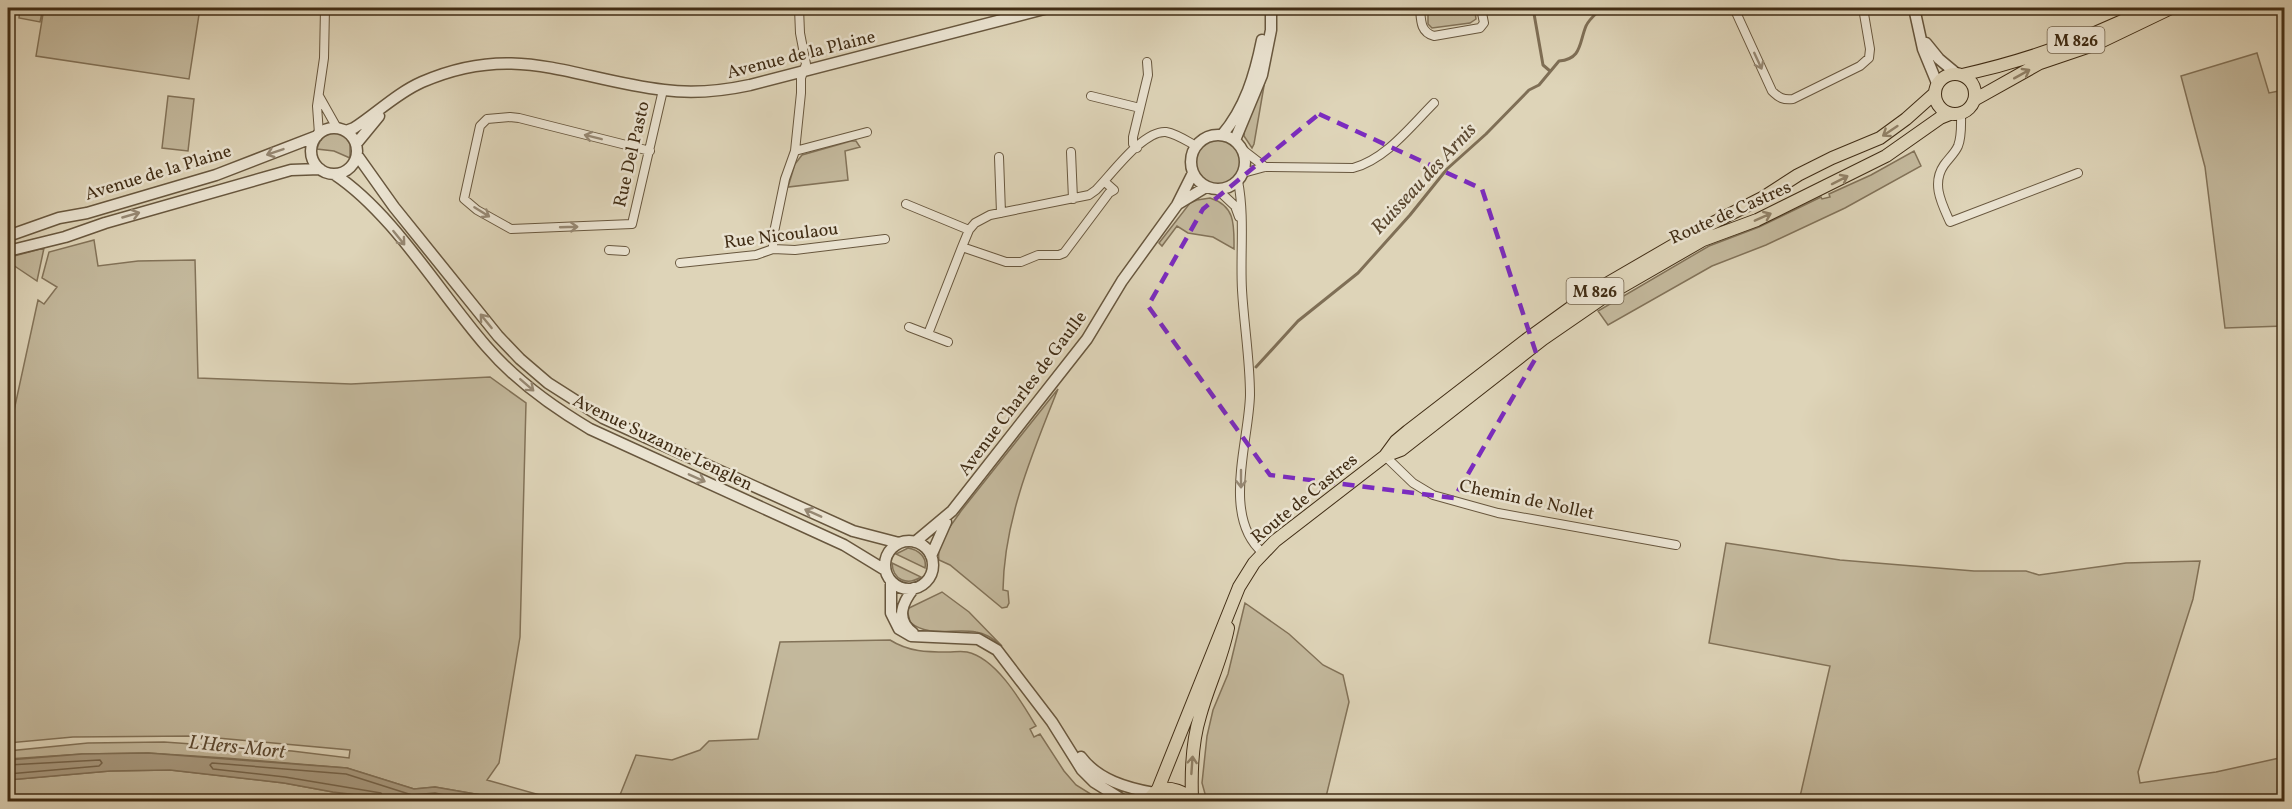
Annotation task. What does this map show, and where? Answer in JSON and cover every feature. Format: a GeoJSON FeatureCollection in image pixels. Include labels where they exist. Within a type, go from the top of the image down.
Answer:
{"type":"FeatureCollection","features":[{"type":"Feature","properties":{"kind":"main road","name":"M 826"},"geometry":{"type":"LineString","coordinates":[[1936,88],[1944,77],[2000,65],[2094,33],[2149,8]]}},
{"type":"Feature","properties":{"kind":"main road","name":"M 826"},"geometry":{"type":"LineString","coordinates":[[1956,113],[1969,108],[1974,100],[1991,89],[2040,63],[2096,44],[2171,8]]}},
{"type":"Feature","properties":{"kind":"main road"},"geometry":{"type":"LineString","coordinates":[[1960,75],[1973,86],[1974,100]]}},
{"type":"Feature","properties":{"kind":"main road"},"geometry":{"type":"LineString","coordinates":[[1936,88],[1937,105],[1956,113]]}},
{"type":"Feature","properties":{"kind":"main road","name":"Route de Castres"},"geometry":{"type":"LineString","coordinates":[[1153,794],[1232,601],[1245,576],[1263,553],[1282,535],[1385,456],[1396,441],[1408,431],[1591,293],[1703,228],[1764,197],[1798,175],[1880,138],[1906,119],[1936,88]]}},
{"type":"Feature","properties":{"kind":"main road","name":"Route de Castres"},"geometry":{"type":"LineString","coordinates":[[1385,456],[1401,450],[1543,339],[1604,297],[1703,240],[1757,220],[1868,165],[1894,151],[1940,118],[1956,113]]}},
{"type":"Feature","properties":{"kind":"main road","name":"Route de Castres"},"geometry":{"type":"LineString","coordinates":[[1193,800],[1191,779],[1196,733],[1201,712],[1223,651],[1232,601]]}},
{"type":"Feature","properties":{"kind":"main road"},"geometry":{"type":"LineString","coordinates":[[1153,794],[1166,788],[1179,791],[1193,800]]}},
{"type":"Feature","properties":{"kind":"street"},"geometry":{"type":"LineString","coordinates":[[318,135],[328,129],[341,130],[351,135],[356,149],[350,168],[334,174],[320,169],[312,155],[312,147],[318,135],[317,106],[324,58],[325,8]]}},
{"type":"Feature","properties":{"kind":"street"},"geometry":{"type":"LineString","coordinates":[[773,249],[773,237],[785,180],[795,151],[801,78],[806,64],[800,33],[800,8]]}},
{"type":"Feature","properties":{"kind":"street","name":"Avenue de la Plaine"},"geometry":{"type":"LineString","coordinates":[[341,130],[354,128],[411,87],[434,77],[475,66],[511,62],[550,66],[663,90],[723,90],[1048,8]]}},
{"type":"Feature","properties":{"kind":"street"},"geometry":{"type":"LineString","coordinates":[[1222,135],[1248,94],[1270,8]]}},
{"type":"Feature","properties":{"kind":"street"},"geometry":{"type":"LineString","coordinates":[[1235,140],[1262,75],[1271,30],[1270,8]]}},
{"type":"Feature","properties":{"kind":"street"},"geometry":{"type":"LineString","coordinates":[[1420,8],[1423,28],[1434,36],[1480,28],[1484,23],[1481,8]]}},
{"type":"Feature","properties":{"kind":"street"},"geometry":{"type":"LineString","coordinates":[[1734,8],[1772,91],[1785,100],[1793,99],[1860,66],[1869,58],[1870,49],[1863,8]]}},
{"type":"Feature","properties":{"kind":"street"},"geometry":{"type":"LineString","coordinates":[[1914,8],[1923,49],[1936,88]]}},
{"type":"Feature","properties":{"kind":"street"},"geometry":{"type":"LineString","coordinates":[[1921,36],[1939,60],[1960,75]]}},
{"type":"Feature","properties":{"kind":"street"},"geometry":{"type":"LineString","coordinates":[[1137,148],[1133,144],[1133,137],[1148,75],[1147,62]]}},
{"type":"Feature","properties":{"kind":"street","name":"Rue Del Pasto"},"geometry":{"type":"LineString","coordinates":[[650,151],[510,117],[487,119],[480,126],[464,199],[477,210],[511,229],[632,224],[650,151],[663,90]]}},
{"type":"Feature","properties":{"kind":"street"},"geometry":{"type":"LineString","coordinates":[[319,95],[341,130]]}},
{"type":"Feature","properties":{"kind":"street"},"geometry":{"type":"LineString","coordinates":[[1091,96],[1140,108]]}},
{"type":"Feature","properties":{"kind":"street","name":"Avenue de la Plaine"},"geometry":{"type":"LineString","coordinates":[[356,149],[388,104]]}},
{"type":"Feature","properties":{"kind":"street"},"geometry":{"type":"LineString","coordinates":[[1265,167],[1243,150],[1235,140],[1222,135],[1207,137],[1196,146],[1191,158],[1193,173],[1198,181],[1206,187],[1218,190],[1228,188],[1241,177],[1265,167],[1353,168],[1362,166],[1381,155],[1434,104]]}},
{"type":"Feature","properties":{"kind":"street"},"geometry":{"type":"LineString","coordinates":[[1956,113],[1959,143],[1943,167],[1937,185],[1938,194],[1950,222],[2078,172]]}},
{"type":"Feature","properties":{"kind":"street"},"geometry":{"type":"LineString","coordinates":[[795,151],[867,132]]}},
{"type":"Feature","properties":{"kind":"street"},"geometry":{"type":"LineString","coordinates":[[928,334],[969,230],[982,218],[1089,195],[1151,136],[1165,132],[1196,146]]}},
{"type":"Feature","properties":{"kind":"street","name":"Avenue de la Plaine"},"geometry":{"type":"LineString","coordinates":[[8,236],[59,218],[87,213],[216,175],[318,135]]}},
{"type":"Feature","properties":{"kind":"street","name":"Avenue Suzanne Lenglen"},"geometry":{"type":"LineString","coordinates":[[356,149],[394,207],[498,336],[520,359],[568,398],[603,418],[853,531],[899,543]]}},
{"type":"Feature","properties":{"kind":"street"},"geometry":{"type":"LineString","coordinates":[[1243,150],[1245,164],[1241,177],[1242,289],[1250,396],[1240,480],[1241,499],[1249,537],[1263,553]]}},
{"type":"Feature","properties":{"kind":"street"},"geometry":{"type":"LineString","coordinates":[[1071,152],[1073,199]]}},
{"type":"Feature","properties":{"kind":"street"},"geometry":{"type":"LineString","coordinates":[[999,157],[1001,213]]}},
{"type":"Feature","properties":{"kind":"street","name":"Avenue de la Plaine"},"geometry":{"type":"LineString","coordinates":[[8,251],[65,237],[105,222],[291,170],[320,169]]}},
{"type":"Feature","properties":{"kind":"street","name":"Avenue Charles de Gaulle"},"geometry":{"type":"LineString","coordinates":[[915,542],[938,529],[1087,339],[1128,273],[1177,205],[1193,173]]}},
{"type":"Feature","properties":{"kind":"street","name":"Avenue Suzanne Lenglen"},"geometry":{"type":"LineString","coordinates":[[334,174],[356,189],[385,220],[488,348],[510,371],[552,406],[590,429],[844,545],[885,570]]}},
{"type":"Feature","properties":{"kind":"street"},"geometry":{"type":"LineString","coordinates":[[962,247],[1006,262],[1021,262],[1038,255],[1064,253],[1109,193],[1114,190],[1104,182]]}},
{"type":"Feature","properties":{"kind":"street","name":"Avenue Charles de Gaulle"},"geometry":{"type":"LineString","coordinates":[[1177,205],[1206,187]]}},
{"type":"Feature","properties":{"kind":"street"},"geometry":{"type":"LineString","coordinates":[[1218,190],[1235,206],[1241,222]]}},
{"type":"Feature","properties":{"kind":"street"},"geometry":{"type":"LineString","coordinates":[[906,204],[969,230]]}},
{"type":"Feature","properties":{"kind":"street","name":"Rue Nicoulaou"},"geometry":{"type":"LineString","coordinates":[[680,263],[756,255],[773,249],[795,250],[885,239]]}},
{"type":"Feature","properties":{"kind":"street"},"geometry":{"type":"LineString","coordinates":[[609,250],[625,251]]}},
{"type":"Feature","properties":{"kind":"street"},"geometry":{"type":"LineString","coordinates":[[909,327],[948,342]]}},
{"type":"Feature","properties":{"kind":"street","name":"Chemin de Nollet"},"geometry":{"type":"LineString","coordinates":[[1385,456],[1413,483],[1433,495],[1498,513],[1676,545]]}},
{"type":"Feature","properties":{"kind":"street","name":"Avenue Charles de Gaulle"},"geometry":{"type":"LineString","coordinates":[[931,555],[938,529]]}},
{"type":"Feature","properties":{"kind":"street"},"geometry":{"type":"LineString","coordinates":[[914,588],[901,588],[891,581],[885,570],[887,555],[899,543],[915,542],[922,545],[931,555],[933,567],[929,576],[925,582],[914,588],[903,604],[901,618],[908,628],[921,636]]}},
{"type":"Feature","properties":{"kind":"street"},"geometry":{"type":"LineString","coordinates":[[891,581],[891,613],[896,625],[911,636],[969,637],[988,643],[1005,658],[1089,767],[1115,782],[1153,794]]}},
{"type":"Feature","properties":{"kind":"street"},"geometry":{"type":"LineString","coordinates":[[1054,724],[1082,770],[1094,782],[1126,801]]}},
{"type":"Feature","properties":{"kind":"highlighted area"},"geometry":{"type":"Polygon","coordinates":[[[1319,114],[1482,189],[1537,356],[1454,498],[1270,475],[1148,306],[1203,209],[1319,114]]]}},
{"type":"Feature","properties":{"kind":"shaded area"},"geometry":{"type":"Polygon","coordinates":[[[20,8],[43,8],[40,22],[19,18],[20,8]]]}},
{"type":"Feature","properties":{"kind":"shaded area"},"geometry":{"type":"Polygon","coordinates":[[[44,8],[200,8],[189,79],[36,56],[44,8]]]}},
{"type":"Feature","properties":{"kind":"shaded area"},"geometry":{"type":"Polygon","coordinates":[[[1428,8],[1471,8],[1475,12],[1476,19],[1470,23],[1432,28],[1428,24],[1428,8]]]}},
{"type":"Feature","properties":{"kind":"shaded area"},"geometry":{"type":"Polygon","coordinates":[[[2257,53],[2269,93],[2284,90],[2284,326],[2225,328],[2205,167],[2181,76],[2257,53]]]}},
{"type":"Feature","properties":{"kind":"shaded area"},"geometry":{"type":"Polygon","coordinates":[[[1265,80],[1252,148],[1244,136],[1245,125],[1265,80]]]}},
{"type":"Feature","properties":{"kind":"shaded area"},"geometry":{"type":"Polygon","coordinates":[[[168,96],[194,99],[188,151],[162,148],[168,96]]]}},
{"type":"Feature","properties":{"kind":"shaded area"},"geometry":{"type":"Polygon","coordinates":[[[339,133],[345,136],[350,144],[350,158],[334,151],[317,149],[325,136],[339,133]]]}},
{"type":"Feature","properties":{"kind":"shaded area"},"geometry":{"type":"Polygon","coordinates":[[[1218,140],[1234,146],[1240,162],[1234,178],[1218,184],[1202,178],[1196,162],[1202,146],[1218,140]]]}},
{"type":"Feature","properties":{"kind":"shaded area"},"geometry":{"type":"Polygon","coordinates":[[[856,141],[860,147],[845,151],[848,180],[788,187],[795,164],[802,155],[856,141]]]}},
{"type":"Feature","properties":{"kind":"shaded area"},"geometry":{"type":"Polygon","coordinates":[[[1914,151],[1921,166],[1845,208],[1766,245],[1712,266],[1608,325],[1598,311],[1709,246],[1759,227],[1821,197],[1822,199],[1830,197],[1829,194],[1871,175],[1914,151]]]}},
{"type":"Feature","properties":{"kind":"shaded area"},"geometry":{"type":"Polygon","coordinates":[[[1210,198],[1225,206],[1232,218],[1234,249],[1213,237],[1188,233],[1177,226],[1162,246],[1159,243],[1190,203],[1210,198]]]}},
{"type":"Feature","properties":{"kind":"shaded area"},"geometry":{"type":"Polygon","coordinates":[[[94,240],[98,266],[138,261],[195,260],[198,378],[351,384],[490,377],[526,403],[520,637],[499,763],[487,780],[561,801],[515,801],[435,787],[414,789],[347,768],[225,758],[148,753],[82,754],[8,759],[8,751],[88,743],[164,742],[292,751],[349,758],[350,750],[195,736],[73,737],[8,743],[8,438],[38,300],[44,304],[57,287],[42,278],[49,252],[94,240]]]}},
{"type":"Feature","properties":{"kind":"shaded area"},"geometry":{"type":"Polygon","coordinates":[[[44,248],[37,281],[13,265],[14,256],[44,248]]]}},
{"type":"Feature","properties":{"kind":"shaded area"},"geometry":{"type":"Polygon","coordinates":[[[1058,389],[1029,463],[1014,513],[1008,538],[1003,590],[1008,591],[1009,603],[1007,607],[1002,608],[950,565],[939,560],[940,547],[945,534],[961,511],[1058,389]]]}},
{"type":"Feature","properties":{"kind":"shaded area"},"geometry":{"type":"Polygon","coordinates":[[[1726,543],[1840,560],[1974,571],[2026,571],[2039,575],[2126,563],[2200,561],[2193,599],[2138,772],[2140,783],[2216,772],[2284,757],[2284,801],[1799,801],[1830,666],[1709,643],[1726,543]]]}},
{"type":"Feature","properties":{"kind":"shaded area"},"geometry":{"type":"Polygon","coordinates":[[[908,548],[916,550],[921,555],[925,561],[925,568],[896,554],[908,548]]]}},
{"type":"Feature","properties":{"kind":"shaded area"},"geometry":{"type":"Polygon","coordinates":[[[892,563],[921,577],[911,581],[902,580],[895,574],[892,563]]]}},
{"type":"Feature","properties":{"kind":"shaded area"},"geometry":{"type":"Polygon","coordinates":[[[942,592],[969,612],[1002,646],[980,633],[925,630],[910,622],[907,609],[942,592]]]}},
{"type":"Feature","properties":{"kind":"shaded area"},"geometry":{"type":"Polygon","coordinates":[[[1245,603],[1289,634],[1323,665],[1343,675],[1349,702],[1325,801],[1207,801],[1202,783],[1207,736],[1213,710],[1228,674],[1245,603]]]}},
{"type":"Feature","properties":{"kind":"shaded area"},"geometry":{"type":"Polygon","coordinates":[[[890,640],[904,647],[918,650],[967,652],[988,663],[1007,682],[1030,716],[1036,726],[1030,729],[1034,737],[1040,734],[1076,785],[1102,801],[625,802],[618,800],[636,755],[672,760],[700,750],[709,741],[758,739],[780,642],[890,640]]]}},
{"type":"Feature","properties":{"kind":"shaded area"},"geometry":{"type":"Polygon","coordinates":[[[170,770],[284,783],[406,801],[8,802],[8,780],[110,771],[170,770]]]}},
{"type":"Feature","properties":{"kind":"water"},"geometry":{"type":"Polygon","coordinates":[[[148,753],[347,768],[414,789],[435,787],[515,801],[406,801],[284,783],[170,770],[110,771],[8,780],[8,760],[82,754],[148,753]]]}},
{"type":"Feature","properties":{"kind":"waterway"},"geometry":{"type":"LineString","coordinates":[[1533,8],[1543,65],[1550,71]]}},
{"type":"Feature","properties":{"kind":"waterway","name":"Ruisseau des Arnis"},"geometry":{"type":"LineString","coordinates":[[1256,367],[1298,321],[1358,273],[1447,169],[1486,134],[1529,90],[1539,85],[1559,61],[1576,54],[1587,23],[1602,8]]}},
{"type":"Feature","properties":{"kind":"water label","name":"L'Hers-Mort"},"geometry":{"type":"Point","coordinates":[237,746]}}]}
